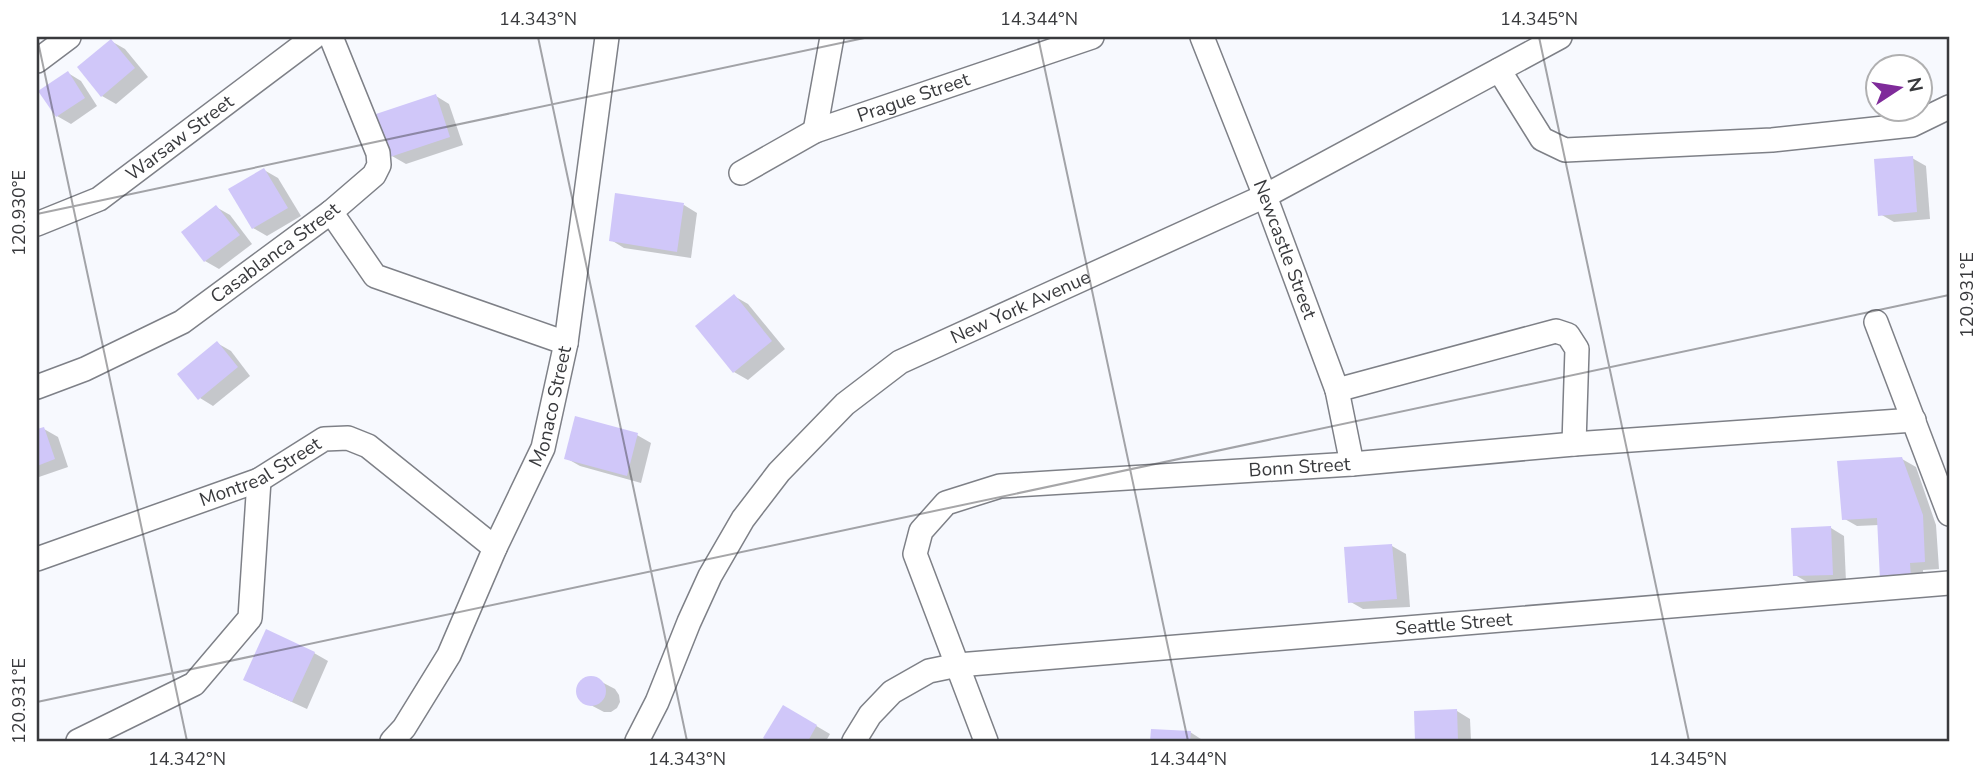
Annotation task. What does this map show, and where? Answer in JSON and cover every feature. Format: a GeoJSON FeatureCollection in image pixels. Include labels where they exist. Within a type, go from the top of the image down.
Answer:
{"type":"FeatureCollection","features":[{"type":"Feature","properties":{"kind":"street"},"geometry":{"type":"LineString","coordinates":[[37,61],[69,37]]}},
{"type":"Feature","properties":{"kind":"street","name":"Warsaw Street"},"geometry":{"type":"LineString","coordinates":[[37,224],[99,199],[314,37]]}},
{"type":"Feature","properties":{"kind":"street","name":"Casablanca Street"},"geometry":{"type":"LineString","coordinates":[[37,387],[85,369],[182,322],[331,212],[374,175],[379,165],[378,153],[331,37]]}},
{"type":"Feature","properties":{"kind":"street","name":"Monaco Street"},"geometry":{"type":"LineString","coordinates":[[392,741],[404,727],[449,655],[495,548],[543,448],[566,343],[607,37]]}},
{"type":"Feature","properties":{"kind":"street"},"geometry":{"type":"LineString","coordinates":[[816,131],[832,37]]}},
{"type":"Feature","properties":{"kind":"street","name":"Prague Street"},"geometry":{"type":"LineString","coordinates":[[741,173],[816,131],[1092,37]]}},
{"type":"Feature","properties":{"kind":"street","name":"Newcastle Street"},"geometry":{"type":"LineString","coordinates":[[1202,37],[1265,196],[1336,390],[1352,464]]}},
{"type":"Feature","properties":{"kind":"street","name":"New York Avenue"},"geometry":{"type":"LineString","coordinates":[[637,741],[657,702],[710,576],[743,519],[779,472],[845,404],[900,362],[1265,196],[1560,37]]}},
{"type":"Feature","properties":{"kind":"street"},"geometry":{"type":"LineString","coordinates":[[1499,70],[1542,139],[1565,150],[1772,140],[1912,125],[1949,107]]}},
{"type":"Feature","properties":{"kind":"street"},"geometry":{"type":"LineString","coordinates":[[331,212],[375,276],[566,343]]}},
{"type":"Feature","properties":{"kind":"street"},"geometry":{"type":"LineString","coordinates":[[1876,322],[1949,514]]}},
{"type":"Feature","properties":{"kind":"street"},"geometry":{"type":"LineString","coordinates":[[1336,390],[1556,331],[1568,335],[1577,349],[1574,444]]}},
{"type":"Feature","properties":{"kind":"street","name":"Bonn Street"},"geometry":{"type":"LineString","coordinates":[[986,741],[915,554],[921,531],[946,503],[1000,486],[1352,464],[1574,444],[1914,420]]}},
{"type":"Feature","properties":{"kind":"street","name":"Montreal Street"},"geometry":{"type":"LineString","coordinates":[[37,559],[259,480],[324,439],[348,438],[368,446],[495,548]]}},
{"type":"Feature","properties":{"kind":"street"},"geometry":{"type":"LineString","coordinates":[[79,741],[194,684],[250,618],[259,480]]}},
{"type":"Feature","properties":{"kind":"street","name":"Seattle Street"},"geometry":{"type":"LineString","coordinates":[[854,741],[870,715],[892,692],[929,671],[958,665],[1949,583]]}},
{"type":"Feature","properties":{"kind":"building"},"geometry":{"type":"Polygon","coordinates":[[[111,39],[135,68],[101,97],[77,67],[111,39]]]}},
{"type":"Feature","properties":{"kind":"building"},"geometry":{"type":"Polygon","coordinates":[[[68,71],[85,98],[56,117],[38,91],[68,71]]]}},
{"type":"Feature","properties":{"kind":"building"},"geometry":{"type":"Polygon","coordinates":[[[436,94],[450,137],[390,157],[376,114],[436,94]]]}},
{"type":"Feature","properties":{"kind":"building"},"geometry":{"type":"Polygon","coordinates":[[[1913,156],[1917,212],[1878,216],[1874,159],[1913,156]]]}},
{"type":"Feature","properties":{"kind":"building"},"geometry":{"type":"Polygon","coordinates":[[[264,168],[288,208],[252,229],[228,189],[264,168]]]}},
{"type":"Feature","properties":{"kind":"building"},"geometry":{"type":"Polygon","coordinates":[[[615,193],[684,203],[677,252],[609,241],[615,193]]]}},
{"type":"Feature","properties":{"kind":"building"},"geometry":{"type":"Polygon","coordinates":[[[216,205],[240,235],[204,262],[181,232],[216,205]]]}},
{"type":"Feature","properties":{"kind":"building"},"geometry":{"type":"Polygon","coordinates":[[[734,294],[772,341],[733,373],[695,326],[734,294]]]}},
{"type":"Feature","properties":{"kind":"building"},"geometry":{"type":"Polygon","coordinates":[[[217,341],[238,367],[198,400],[177,374],[217,341]]]}},
{"type":"Feature","properties":{"kind":"building"},"geometry":{"type":"Polygon","coordinates":[[[575,416],[638,433],[627,476],[564,459],[575,416]]]}},
{"type":"Feature","properties":{"kind":"building"},"geometry":{"type":"Polygon","coordinates":[[[44,427],[55,459],[37,466],[37,429],[44,427]]]}},
{"type":"Feature","properties":{"kind":"building"},"geometry":{"type":"Polygon","coordinates":[[[1902,457],[1923,515],[1925,562],[1910,563],[1911,578],[1880,580],[1877,518],[1842,520],[1837,461],[1902,457]]]}},
{"type":"Feature","properties":{"kind":"building"},"geometry":{"type":"Polygon","coordinates":[[[1831,526],[1833,575],[1793,576],[1791,528],[1831,526]]]}},
{"type":"Feature","properties":{"kind":"building"},"geometry":{"type":"Polygon","coordinates":[[[1392,544],[1397,599],[1348,603],[1344,547],[1392,544]]]}},
{"type":"Feature","properties":{"kind":"building"},"geometry":{"type":"Polygon","coordinates":[[[266,629],[315,652],[292,702],[243,680],[266,629]]]}},
{"type":"Feature","properties":{"kind":"building"},"geometry":{"type":"Polygon","coordinates":[[[591,676],[597,677],[605,685],[605,697],[597,705],[591,706],[585,705],[577,697],[576,691],[577,685],[585,677],[591,676]]]}},
{"type":"Feature","properties":{"kind":"building"},"geometry":{"type":"Polygon","coordinates":[[[783,705],[817,725],[808,741],[768,741],[763,738],[783,705]]]}},
{"type":"Feature","properties":{"kind":"building"},"geometry":{"type":"Polygon","coordinates":[[[1457,709],[1458,741],[1415,741],[1414,711],[1457,709]]]}},
{"type":"Feature","properties":{"kind":"building"},"geometry":{"type":"Polygon","coordinates":[[[1151,729],[1191,731],[1190,741],[1150,741],[1151,729]]]}}]}
